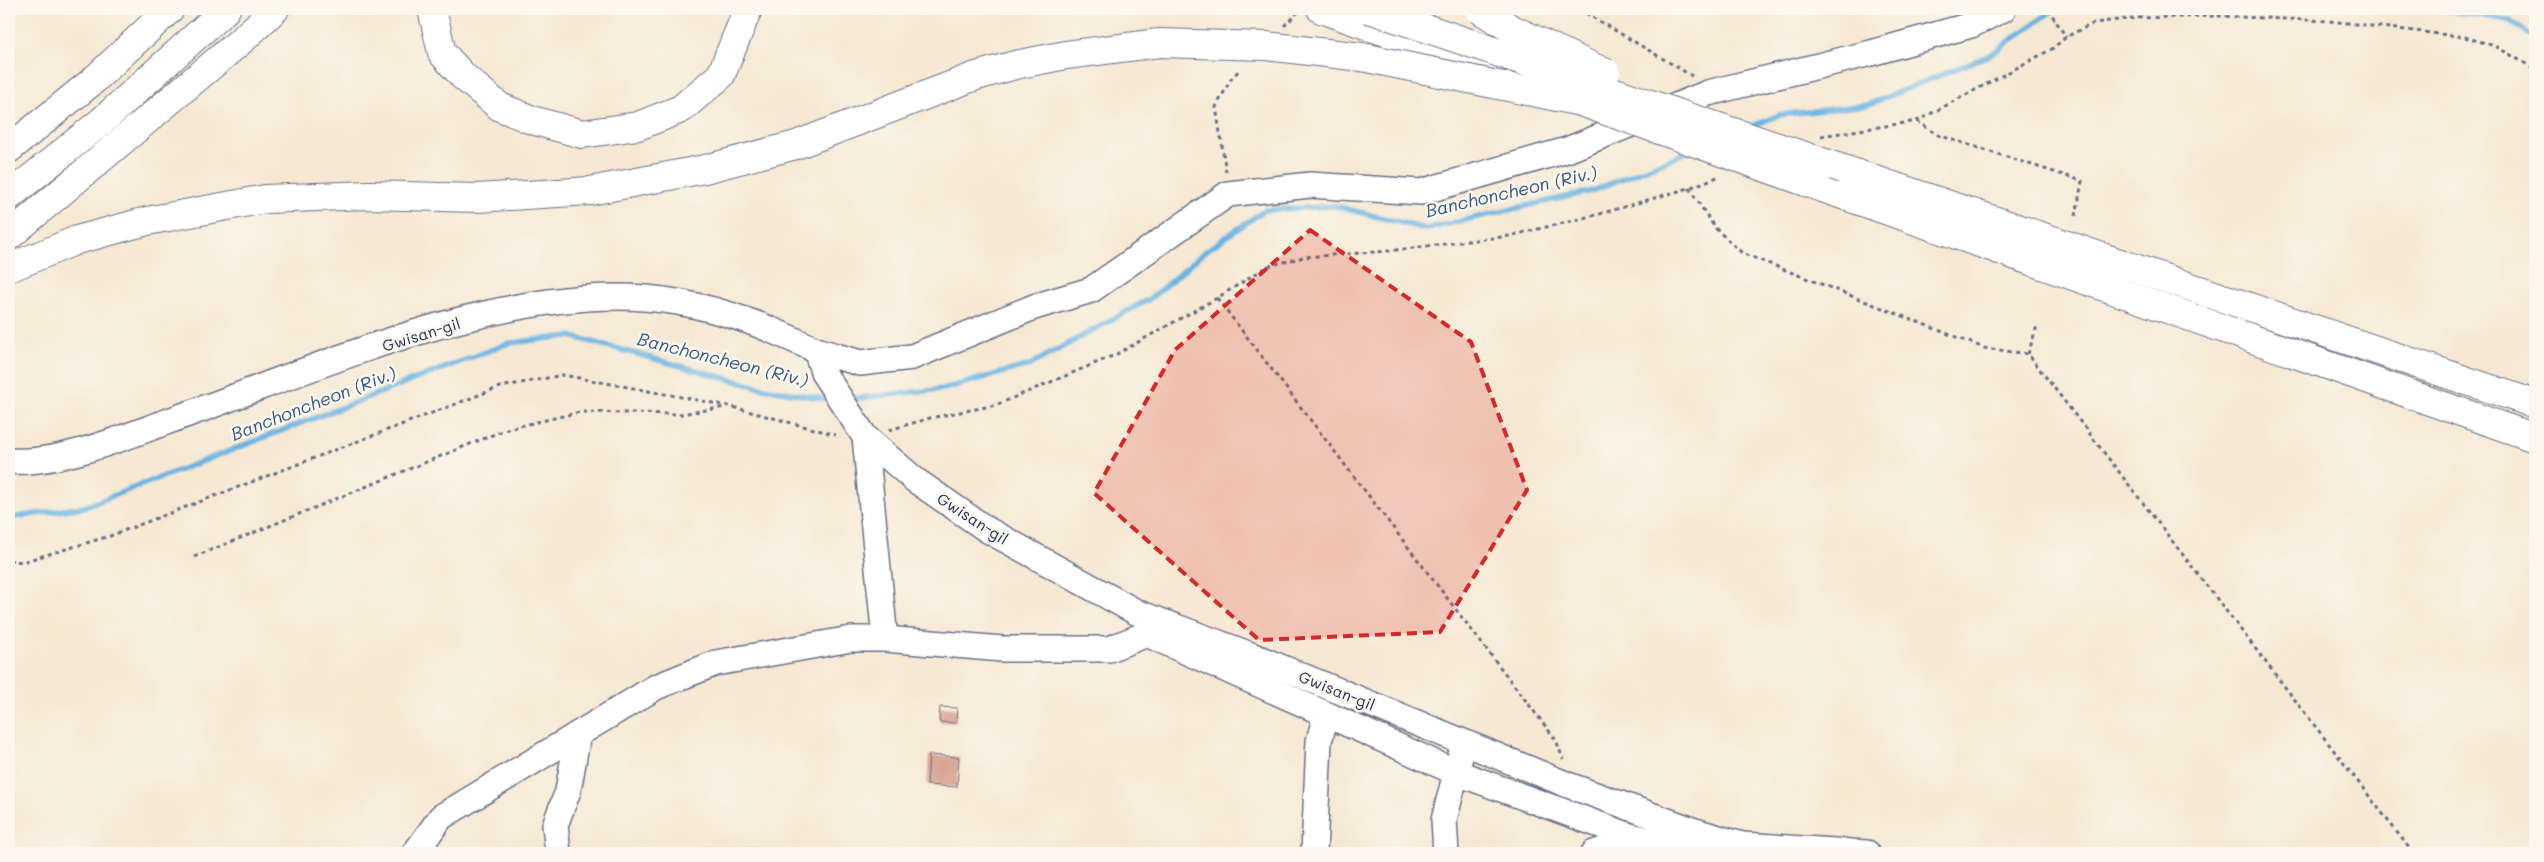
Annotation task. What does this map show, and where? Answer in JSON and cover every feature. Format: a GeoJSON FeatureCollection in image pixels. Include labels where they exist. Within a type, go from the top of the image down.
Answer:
{"type":"FeatureCollection","features":[{"type":"Feature","properties":{"kind":"highway"},"geometry":{"type":"LineString","coordinates":[[9,149],[94,80],[170,9]]}},
{"type":"Feature","properties":{"kind":"highway"},"geometry":{"type":"LineString","coordinates":[[9,196],[102,122],[226,9]]}},
{"type":"Feature","properties":{"kind":"highway"},"geometry":{"type":"LineString","coordinates":[[9,236],[243,39],[275,9]]}},
{"type":"Feature","properties":{"kind":"highway"},"geometry":{"type":"LineString","coordinates":[[432,9],[442,53],[500,107],[532,120],[582,134],[638,126],[681,109],[721,75],[748,9]]}},
{"type":"Feature","properties":{"kind":"highway"},"geometry":{"type":"LineString","coordinates":[[1322,9],[1817,186],[2535,438]]}},
{"type":"Feature","properties":{"kind":"highway"},"geometry":{"type":"LineString","coordinates":[[1369,9],[2535,404]]}},
{"type":"Feature","properties":{"kind":"highway"},"geometry":{"type":"LineString","coordinates":[[1479,9],[1510,28],[1588,65],[1768,144]]}},
{"type":"Feature","properties":{"kind":"highway"},"geometry":{"type":"LineString","coordinates":[[9,268],[77,240],[147,221],[265,199],[369,195],[477,198],[590,191],[704,169],[796,145],[973,77],[1015,65],[1066,55],[1159,43],[1266,46],[1362,57],[1581,102]]}},
{"type":"Feature","properties":{"kind":"street"},"geometry":{"type":"LineString","coordinates":[[1228,194],[1310,185],[1421,192],[1568,150],[1715,91],[1871,53],[1971,25],[2003,9]]}},
{"type":"Feature","properties":{"kind":"street","name":"Gwisan-gil"},"geometry":{"type":"LineString","coordinates":[[9,460],[62,456],[128,435],[376,347],[450,324],[528,305],[578,298],[675,302],[724,312],[762,324],[816,350],[860,363],[912,357],[1034,307],[1091,290],[1228,194]]}},
{"type":"Feature","properties":{"kind":"street"},"geometry":{"type":"LineString","coordinates":[[816,350],[824,374],[860,429],[885,639]]}},
{"type":"Feature","properties":{"kind":"street","name":"Gwisan-gil"},"geometry":{"type":"LineString","coordinates":[[860,429],[915,480],[986,529],[1136,612],[1152,627],[1251,655],[1568,785],[1695,831],[1742,844],[1867,853]]}},
{"type":"Feature","properties":{"kind":"street"},"geometry":{"type":"LineString","coordinates":[[415,853],[440,817],[656,687],[716,663],[851,639],[885,639],[1002,649],[1079,651],[1109,649],[1152,627],[1326,715],[1455,772],[1638,838],[1699,852],[1742,844]]}},
{"type":"Feature","properties":{"kind":"street"},"geometry":{"type":"LineString","coordinates":[[1314,853],[1320,741],[1326,715]]}},
{"type":"Feature","properties":{"kind":"street"},"geometry":{"type":"LineString","coordinates":[[558,853],[555,825],[568,791],[578,734]]}},
{"type":"Feature","properties":{"kind":"street"},"geometry":{"type":"LineString","coordinates":[[1446,853],[1444,820],[1464,742]]}},
{"type":"Feature","properties":{"kind":"street"},"geometry":{"type":"LineString","coordinates":[[1594,853],[1638,838]]}},
{"type":"Feature","properties":{"kind":"path"},"geometry":{"type":"LineString","coordinates":[[1280,30],[1301,9]]}},
{"type":"Feature","properties":{"kind":"path"},"geometry":{"type":"LineString","coordinates":[[1579,9],[1715,91]]}},
{"type":"Feature","properties":{"kind":"path"},"geometry":{"type":"LineString","coordinates":[[2048,9],[2066,37]]}},
{"type":"Feature","properties":{"kind":"path"},"geometry":{"type":"LineString","coordinates":[[1815,137],[1918,121],[2052,49],[2066,37],[2094,23],[2135,18],[2219,16],[2330,21],[2465,37],[2494,46],[2535,69]]}},
{"type":"Feature","properties":{"kind":"path"},"geometry":{"type":"LineString","coordinates":[[1228,194],[1226,160],[1216,107],[1231,78],[1245,65]]}},
{"type":"Feature","properties":{"kind":"path"},"geometry":{"type":"LineString","coordinates":[[1918,121],[1938,135],[2082,181],[2076,216]]}},
{"type":"Feature","properties":{"kind":"path"},"geometry":{"type":"LineString","coordinates":[[9,560],[22,562],[110,536],[500,387],[563,375],[729,406],[832,434],[996,405],[1115,356],[1218,298],[1268,266],[1304,257],[1388,251],[1509,236],[1596,216],[1689,188],[1725,174]]}},
{"type":"Feature","properties":{"kind":"path"},"geometry":{"type":"LineString","coordinates":[[1689,188],[1715,228],[1742,254],[1984,348],[2028,354],[2413,853]]}},
{"type":"Feature","properties":{"kind":"path"},"geometry":{"type":"LineString","coordinates":[[1218,298],[1556,740],[1562,754],[1568,785]]}},
{"type":"Feature","properties":{"kind":"path"},"geometry":{"type":"LineString","coordinates":[[2028,354],[2036,326]]}},
{"type":"Feature","properties":{"kind":"path"},"geometry":{"type":"LineString","coordinates":[[194,557],[507,429],[580,412],[681,414],[729,406]]}},
{"type":"Feature","properties":{"kind":"highlighted area"},"geometry":{"type":"Polygon","coordinates":[[[1310,230],[1471,342],[1527,490],[1440,632],[1259,640],[1094,493],[1175,350],[1310,230]]]}},
{"type":"Feature","properties":{"kind":"building"},"geometry":{"type":"Polygon","coordinates":[[[940,707],[957,708],[956,723],[939,722],[940,707]]]}},
{"type":"Feature","properties":{"kind":"building"},"geometry":{"type":"Polygon","coordinates":[[[929,755],[959,757],[957,787],[927,785],[929,755]]]}},
{"type":"Feature","properties":{"kind":"waterway","name":"Banchoncheon (Riv.)"},"geometry":{"type":"LineString","coordinates":[[1750,127],[1779,115],[1867,105],[1990,55],[2055,9]]}},
{"type":"Feature","properties":{"kind":"waterway","name":"Banchoncheon (Riv.)"},"geometry":{"type":"LineString","coordinates":[[2438,9],[2509,20],[2535,39]]}},
{"type":"Feature","properties":{"kind":"waterway","name":"Banchoncheon (Riv.)"},"geometry":{"type":"LineString","coordinates":[[848,399],[943,389],[1030,365],[1151,298],[1207,250],[1265,210],[1335,206],[1426,229],[1592,191],[1690,151]]}},
{"type":"Feature","properties":{"kind":"waterway","name":"Banchoncheon (Riv.)"},"geometry":{"type":"LineString","coordinates":[[9,518],[84,507],[509,343],[570,336],[758,387],[831,400]]}}]}
